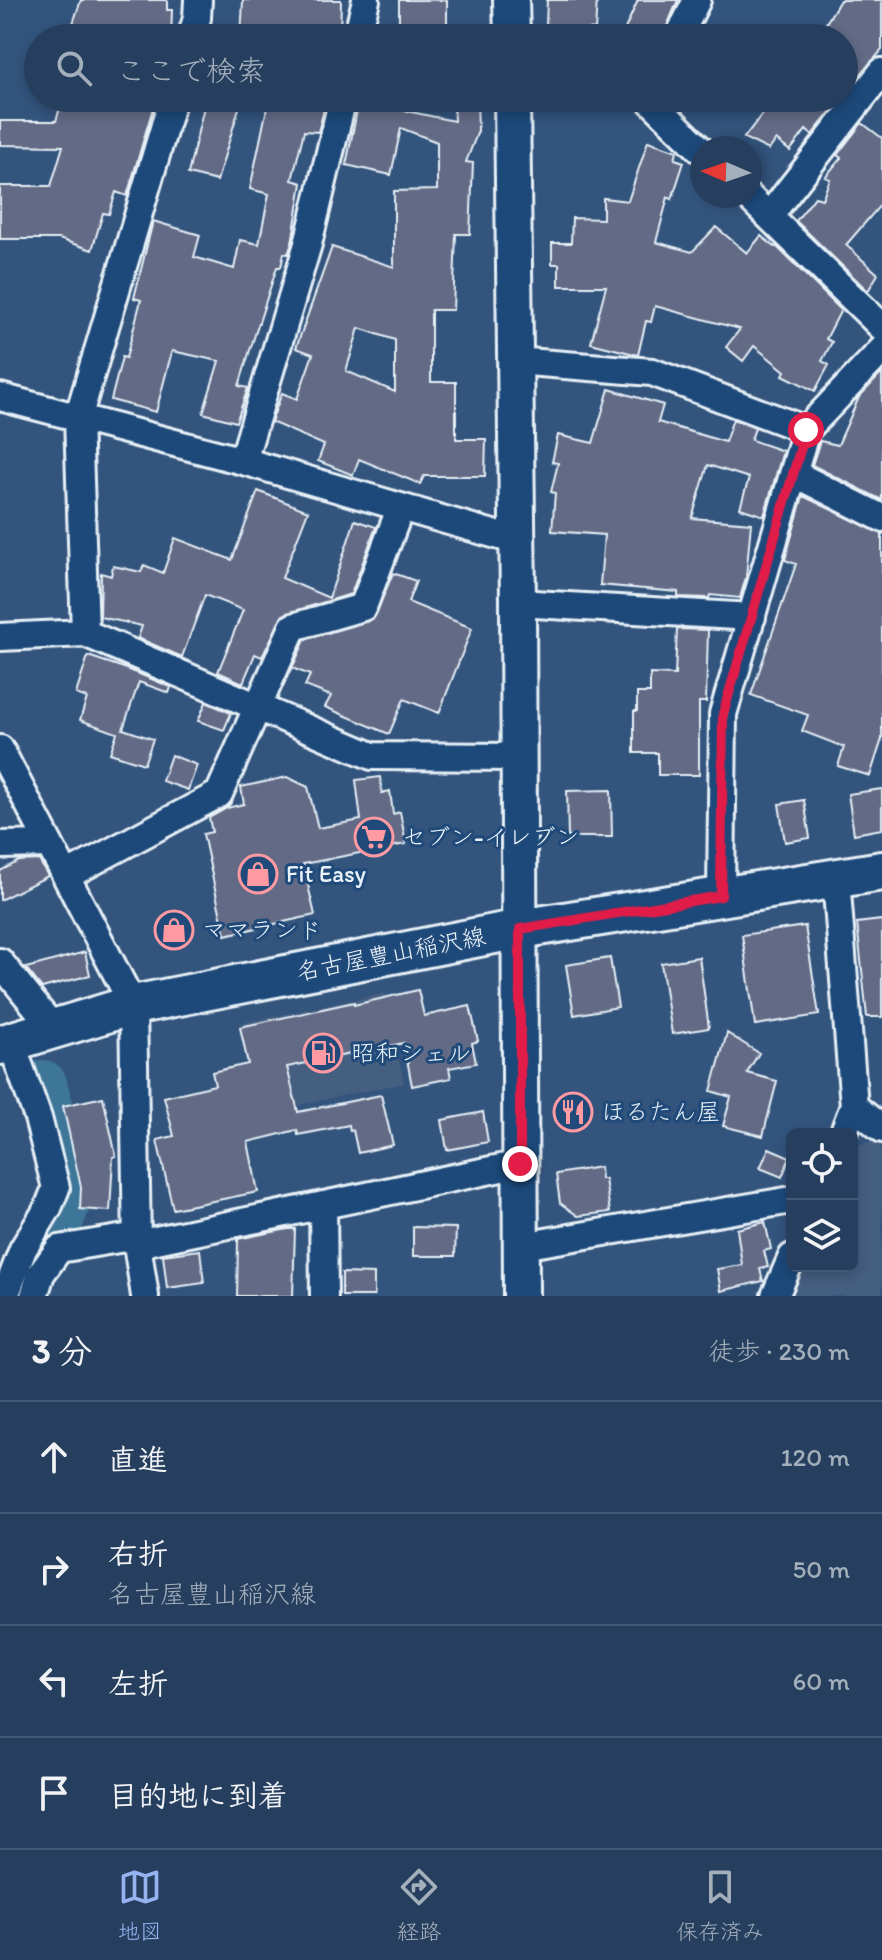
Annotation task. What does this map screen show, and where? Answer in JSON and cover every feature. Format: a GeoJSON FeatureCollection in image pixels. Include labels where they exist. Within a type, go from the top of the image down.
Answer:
{"type":"FeatureCollection","features":[{"type":"Feature","properties":{"kind":"main road","name":"名古屋豊山稲沢線"},"geometry":{"type":"LineString","coordinates":[[6,1044],[133,1005],[520,929],[882,871]]}},
{"type":"Feature","properties":{"kind":"street"},"geometry":{"type":"LineString","coordinates":[[195,24],[198,0]]}},
{"type":"Feature","properties":{"kind":"street"},"geometry":{"type":"LineString","coordinates":[[360,24],[366,0]]}},
{"type":"Feature","properties":{"kind":"street"},"geometry":{"type":"LineString","coordinates":[[511,0],[512,24]]}},
{"type":"Feature","properties":{"kind":"street"},"geometry":{"type":"LineString","coordinates":[[685,24],[697,0]]}},
{"type":"Feature","properties":{"kind":"street"},"geometry":{"type":"LineString","coordinates":[[858,103],[882,72]]}},
{"type":"Feature","properties":{"kind":"street"},"geometry":{"type":"LineString","coordinates":[[85,633],[78,418],[169,112]]}},
{"type":"Feature","properties":{"kind":"street"},"geometry":{"type":"LineString","coordinates":[[243,461],[308,244],[340,112]]}},
{"type":"Feature","properties":{"kind":"street"},"geometry":{"type":"LineString","coordinates":[[512,112],[521,1296]]}},
{"type":"Feature","properties":{"kind":"street"},"geometry":{"type":"LineString","coordinates":[[662,112],[690,139]]}},
{"type":"Feature","properties":{"kind":"street"},"geometry":{"type":"LineString","coordinates":[[769,216],[851,112]]}},
{"type":"Feature","properties":{"kind":"street"},"geometry":{"type":"LineString","coordinates":[[761,208],[882,327]]}},
{"type":"Feature","properties":{"kind":"street"},"geometry":{"type":"LineString","coordinates":[[721,896],[723,714],[806,430],[882,350]]}},
{"type":"Feature","properties":{"kind":"street"},"geometry":{"type":"LineString","coordinates":[[515,361],[652,372],[806,430]]}},
{"type":"Feature","properties":{"kind":"street"},"geometry":{"type":"LineString","coordinates":[[0,397],[243,461],[517,541]]}},
{"type":"Feature","properties":{"kind":"street"},"geometry":{"type":"LineString","coordinates":[[795,474],[882,518]]}},
{"type":"Feature","properties":{"kind":"street"},"geometry":{"type":"LineString","coordinates":[[66,876],[219,794],[293,627],[363,607],[400,509]]}},
{"type":"Feature","properties":{"kind":"street"},"geometry":{"type":"LineString","coordinates":[[518,603],[752,617]]}},
{"type":"Feature","properties":{"kind":"street"},"geometry":{"type":"LineString","coordinates":[[0,637],[85,633],[372,756],[517,757]]}},
{"type":"Feature","properties":{"kind":"street"},"geometry":{"type":"LineString","coordinates":[[0,749],[133,1005],[137,1240],[145,1296]]}},
{"type":"Feature","properties":{"kind":"street"},"geometry":{"type":"LineString","coordinates":[[0,845],[49,844]]}},
{"type":"Feature","properties":{"kind":"street"},"geometry":{"type":"LineString","coordinates":[[836,879],[854,1106],[845,1128]]}},
{"type":"Feature","properties":{"kind":"street"},"geometry":{"type":"LineString","coordinates":[[0,962],[54,1029]]}},
{"type":"Feature","properties":{"kind":"street"},"geometry":{"type":"LineString","coordinates":[[5,1296],[23,1249],[48,1208],[56,1188],[38,1118],[6,1044]]}},
{"type":"Feature","properties":{"kind":"street"},"geometry":{"type":"LineString","coordinates":[[854,1106],[882,1129]]}},
{"type":"Feature","properties":{"kind":"street"},"geometry":{"type":"LineString","coordinates":[[34,1296],[41,1274],[59,1249],[137,1240],[520,1164]]}},
{"type":"Feature","properties":{"kind":"street"},"geometry":{"type":"LineString","coordinates":[[522,1246],[786,1201]]}},
{"type":"Feature","properties":{"kind":"street"},"geometry":{"type":"LineString","coordinates":[[323,1205],[324,1296]]}},
{"type":"Feature","properties":{"kind":"street"},"geometry":{"type":"LineString","coordinates":[[775,1296],[786,1271]]}},
{"type":"Feature","properties":{"kind":"shaded area","name":"昭和シェル"},"geometry":{"type":"Polygon","coordinates":[[[385,993],[404,1083],[260,1113],[241,1023],[385,993]]]}},
{"type":"Feature","properties":{"kind":"shaded area"},"geometry":{"type":"Polygon","coordinates":[[[874,1141],[882,1148],[882,1296],[790,1296],[800,1272],[858,1272],[858,1145],[874,1141]]]}},
{"type":"Feature","properties":{"kind":"building"},"geometry":{"type":"Polygon","coordinates":[[[81,0],[167,0],[167,10],[172,10],[172,24],[73,24],[81,0]]]}},
{"type":"Feature","properties":{"kind":"building"},"geometry":{"type":"Polygon","coordinates":[[[243,0],[341,0],[340,24],[242,24],[243,0]]]}},
{"type":"Feature","properties":{"kind":"building"},"geometry":{"type":"Polygon","coordinates":[[[399,0],[447,0],[447,24],[399,24],[399,0]]]}},
{"type":"Feature","properties":{"kind":"building"},"geometry":{"type":"Polygon","coordinates":[[[547,0],[597,0],[595,24],[546,24],[547,0]]]}},
{"type":"Feature","properties":{"kind":"building"},"geometry":{"type":"Polygon","coordinates":[[[638,0],[678,0],[668,24],[627,24],[638,0]]]}},
{"type":"Feature","properties":{"kind":"building"},"geometry":{"type":"Polygon","coordinates":[[[840,0],[882,0],[882,50],[858,78],[858,24],[825,24],[840,0]]]}},
{"type":"Feature","properties":{"kind":"building"},"geometry":{"type":"Polygon","coordinates":[[[59,112],[152,112],[127,196],[116,192],[109,214],[103,213],[92,250],[59,239],[0,239],[0,186],[51,186],[63,146],[0,145],[0,121],[56,121],[59,112]]]}},
{"type":"Feature","properties":{"kind":"building"},"geometry":{"type":"Polygon","coordinates":[[[203,112],[238,112],[217,181],[188,174],[203,112]]]}},
{"type":"Feature","properties":{"kind":"building"},"geometry":{"type":"Polygon","coordinates":[[[266,112],[323,112],[318,132],[304,131],[292,180],[302,183],[292,243],[288,254],[284,253],[281,267],[277,267],[250,350],[239,386],[248,388],[236,422],[203,413],[219,361],[172,351],[156,412],[111,400],[141,300],[134,298],[153,221],[200,235],[194,257],[234,269],[240,240],[259,244],[269,194],[250,189],[266,112]]]}},
{"type":"Feature","properties":{"kind":"building"},"geometry":{"type":"Polygon","coordinates":[[[357,112],[411,112],[454,121],[454,112],[477,112],[478,131],[466,162],[473,163],[470,234],[456,234],[453,310],[431,310],[431,382],[456,382],[456,439],[486,439],[485,476],[424,476],[420,484],[359,459],[353,475],[318,461],[324,445],[271,422],[282,393],[297,399],[313,354],[296,348],[332,247],[394,267],[394,191],[437,190],[437,142],[401,128],[391,175],[346,165],[357,112]],[[359,328],[346,371],[395,392],[395,340],[359,328]]]}},
{"type":"Feature","properties":{"kind":"building"},"geometry":{"type":"Polygon","coordinates":[[[764,112],[831,112],[812,135],[806,130],[790,151],[776,140],[769,150],[762,147],[762,136],[746,136],[764,112]]]}},
{"type":"Feature","properties":{"kind":"building"},"geometry":{"type":"Polygon","coordinates":[[[862,123],[882,138],[882,203],[846,245],[878,274],[868,291],[796,221],[815,197],[822,199],[830,179],[825,177],[841,158],[837,155],[862,123]]]}},
{"type":"Feature","properties":{"kind":"building"},"geometry":{"type":"Polygon","coordinates":[[[648,141],[677,151],[675,159],[684,162],[672,199],[668,197],[656,242],[692,252],[716,227],[747,253],[761,236],[776,246],[841,310],[826,339],[832,342],[822,361],[829,365],[815,391],[783,375],[785,371],[754,346],[743,361],[726,347],[740,329],[655,306],[651,322],[646,321],[638,355],[591,343],[606,286],[559,286],[559,264],[552,264],[552,243],[571,243],[572,218],[603,219],[603,198],[628,201],[648,141]]]}},
{"type":"Feature","properties":{"kind":"building"},"geometry":{"type":"Polygon","coordinates":[[[882,373],[882,500],[812,465],[820,441],[838,445],[859,397],[882,373]]]}},
{"type":"Feature","properties":{"kind":"building"},"geometry":{"type":"Polygon","coordinates":[[[609,389],[663,405],[658,422],[725,442],[733,419],[755,428],[751,440],[783,451],[764,516],[740,508],[749,478],[708,465],[692,518],[751,523],[746,577],[740,598],[710,595],[709,598],[678,597],[678,592],[600,585],[604,535],[552,531],[555,493],[551,492],[558,463],[552,462],[558,435],[593,443],[609,389]]]}},
{"type":"Feature","properties":{"kind":"building"},"geometry":{"type":"Polygon","coordinates":[[[258,491],[308,511],[282,578],[329,598],[355,520],[376,527],[351,594],[283,615],[262,657],[255,654],[243,683],[218,672],[243,610],[205,595],[182,657],[138,638],[142,626],[100,617],[101,573],[111,576],[113,566],[141,572],[144,565],[163,573],[175,538],[232,560],[258,491]]]}},
{"type":"Feature","properties":{"kind":"building"},"geometry":{"type":"Polygon","coordinates":[[[803,496],[882,534],[882,739],[870,776],[838,766],[844,747],[802,731],[808,715],[751,695],[796,564],[785,560],[803,496]]]}},
{"type":"Feature","properties":{"kind":"building"},"geometry":{"type":"Polygon","coordinates":[[[393,573],[416,581],[408,602],[472,628],[439,713],[404,699],[389,734],[325,707],[331,696],[305,686],[310,675],[292,668],[305,640],[374,618],[393,573]]]}},
{"type":"Feature","properties":{"kind":"building"},"geometry":{"type":"Polygon","coordinates":[[[677,629],[708,630],[706,702],[699,702],[699,775],[658,775],[658,753],[634,753],[637,693],[650,693],[650,674],[675,675],[677,629]]]}},
{"type":"Feature","properties":{"kind":"building"},"geometry":{"type":"Polygon","coordinates":[[[88,656],[171,687],[169,693],[139,682],[123,729],[153,739],[144,764],[110,753],[117,733],[80,720],[87,698],[76,694],[88,656]]]}},
{"type":"Feature","properties":{"kind":"building"},"geometry":{"type":"Polygon","coordinates":[[[206,702],[231,713],[224,730],[198,721],[206,702]]]}},
{"type":"Feature","properties":{"kind":"building"},"geometry":{"type":"Polygon","coordinates":[[[171,755],[197,765],[188,790],[162,781],[171,755]]]}},
{"type":"Feature","properties":{"kind":"building"},"geometry":{"type":"Polygon","coordinates":[[[287,777],[308,787],[318,828],[361,820],[356,780],[380,777],[382,793],[390,791],[393,814],[400,812],[406,844],[303,864],[315,915],[225,935],[203,834],[212,832],[209,818],[227,808],[244,804],[241,787],[287,777]]]}},
{"type":"Feature","properties":{"kind":"building"},"geometry":{"type":"Polygon","coordinates":[[[882,789],[882,829],[854,834],[848,794],[882,789]]]}},
{"type":"Feature","properties":{"kind":"building"},"geometry":{"type":"Polygon","coordinates":[[[611,790],[612,837],[568,837],[567,791],[611,790]]]}},
{"type":"Feature","properties":{"kind":"building"},"geometry":{"type":"Polygon","coordinates":[[[804,800],[810,838],[785,842],[779,804],[804,800]]]}},
{"type":"Feature","properties":{"kind":"building"},"geometry":{"type":"Polygon","coordinates":[[[39,860],[48,876],[0,900],[0,871],[19,861],[39,860]]]}},
{"type":"Feature","properties":{"kind":"building"},"geometry":{"type":"Polygon","coordinates":[[[882,920],[882,1017],[867,1017],[857,923],[882,920]]]}},
{"type":"Feature","properties":{"kind":"building"},"geometry":{"type":"Polygon","coordinates":[[[805,926],[819,1015],[755,1025],[742,935],[805,926]]]}},
{"type":"Feature","properties":{"kind":"building"},"geometry":{"type":"Polygon","coordinates":[[[85,952],[90,975],[42,988],[26,968],[85,952]]]}},
{"type":"Feature","properties":{"kind":"building"},"geometry":{"type":"Polygon","coordinates":[[[699,957],[709,1028],[672,1034],[661,963],[699,957]]]}},
{"type":"Feature","properties":{"kind":"building"},"geometry":{"type":"Polygon","coordinates":[[[610,958],[618,1007],[574,1015],[566,965],[610,958]]]}},
{"type":"Feature","properties":{"kind":"building"},"geometry":{"type":"Polygon","coordinates":[[[418,990],[424,1016],[470,1006],[478,1041],[472,1043],[476,1063],[449,1068],[451,1078],[412,1086],[404,1043],[287,1067],[298,1112],[381,1095],[393,1145],[358,1153],[349,1125],[298,1135],[297,1130],[248,1142],[258,1192],[173,1209],[157,1140],[174,1136],[164,1097],[215,1085],[212,1072],[248,1064],[240,1027],[418,990]]]}},
{"type":"Feature","properties":{"kind":"building"},"geometry":{"type":"Polygon","coordinates":[[[727,1033],[759,1053],[747,1073],[777,1081],[763,1136],[723,1126],[731,1097],[711,1091],[727,1033]]]}},
{"type":"Feature","properties":{"kind":"building"},"geometry":{"type":"Polygon","coordinates":[[[103,1097],[116,1156],[113,1157],[110,1211],[80,1209],[81,1187],[63,1106],[103,1097]]]}},
{"type":"Feature","properties":{"kind":"building"},"geometry":{"type":"Polygon","coordinates":[[[483,1112],[488,1142],[447,1150],[442,1120],[483,1112]]]}},
{"type":"Feature","properties":{"kind":"building"},"geometry":{"type":"Polygon","coordinates":[[[769,1148],[786,1155],[782,1177],[760,1168],[769,1148]]]}},
{"type":"Feature","properties":{"kind":"building"},"geometry":{"type":"Polygon","coordinates":[[[600,1167],[610,1212],[578,1216],[560,1203],[556,1174],[600,1167]]]}},
{"type":"Feature","properties":{"kind":"building"},"geometry":{"type":"Polygon","coordinates":[[[765,1222],[771,1249],[764,1251],[768,1267],[760,1269],[763,1281],[721,1291],[717,1269],[742,1265],[737,1229],[765,1222]]]}},
{"type":"Feature","properties":{"kind":"building"},"geometry":{"type":"Polygon","coordinates":[[[413,1227],[456,1228],[455,1256],[413,1256],[413,1227]]]}},
{"type":"Feature","properties":{"kind":"building"},"geometry":{"type":"Polygon","coordinates":[[[295,1229],[293,1296],[237,1296],[238,1239],[295,1229]]]}},
{"type":"Feature","properties":{"kind":"building"},"geometry":{"type":"Polygon","coordinates":[[[200,1250],[204,1283],[167,1288],[163,1255],[200,1250]]]}},
{"type":"Feature","properties":{"kind":"building"},"geometry":{"type":"Polygon","coordinates":[[[342,1273],[374,1274],[374,1296],[342,1296],[342,1273]]]}},
{"type":"Feature","properties":{"kind":"waterway"},"geometry":{"type":"LineString","coordinates":[[16,1296],[25,1271],[58,1225],[72,1187],[43,1084]]}},
{"type":"Feature","properties":{"kind":"place","name":"セブン-イレブン"},"geometry":{"type":"Point","coordinates":[374,837]}},
{"type":"Feature","properties":{"kind":"place","name":"Fit Easy"},"geometry":{"type":"Point","coordinates":[258,874]}},
{"type":"Feature","properties":{"kind":"place","name":"ママランド"},"geometry":{"type":"Point","coordinates":[174,930]}},
{"type":"Feature","properties":{"kind":"place","name":"昭和シェル"},"geometry":{"type":"Point","coordinates":[323,1053]}},
{"type":"Feature","properties":{"kind":"place","name":"ほるたん屋"},"geometry":{"type":"Point","coordinates":[573,1112]}},
{"type":"Feature","properties":{"kind":"route"},"geometry":{"type":"LineString","coordinates":[[520,1164],[520,929],[721,896],[723,714],[806,430]]}}]}
